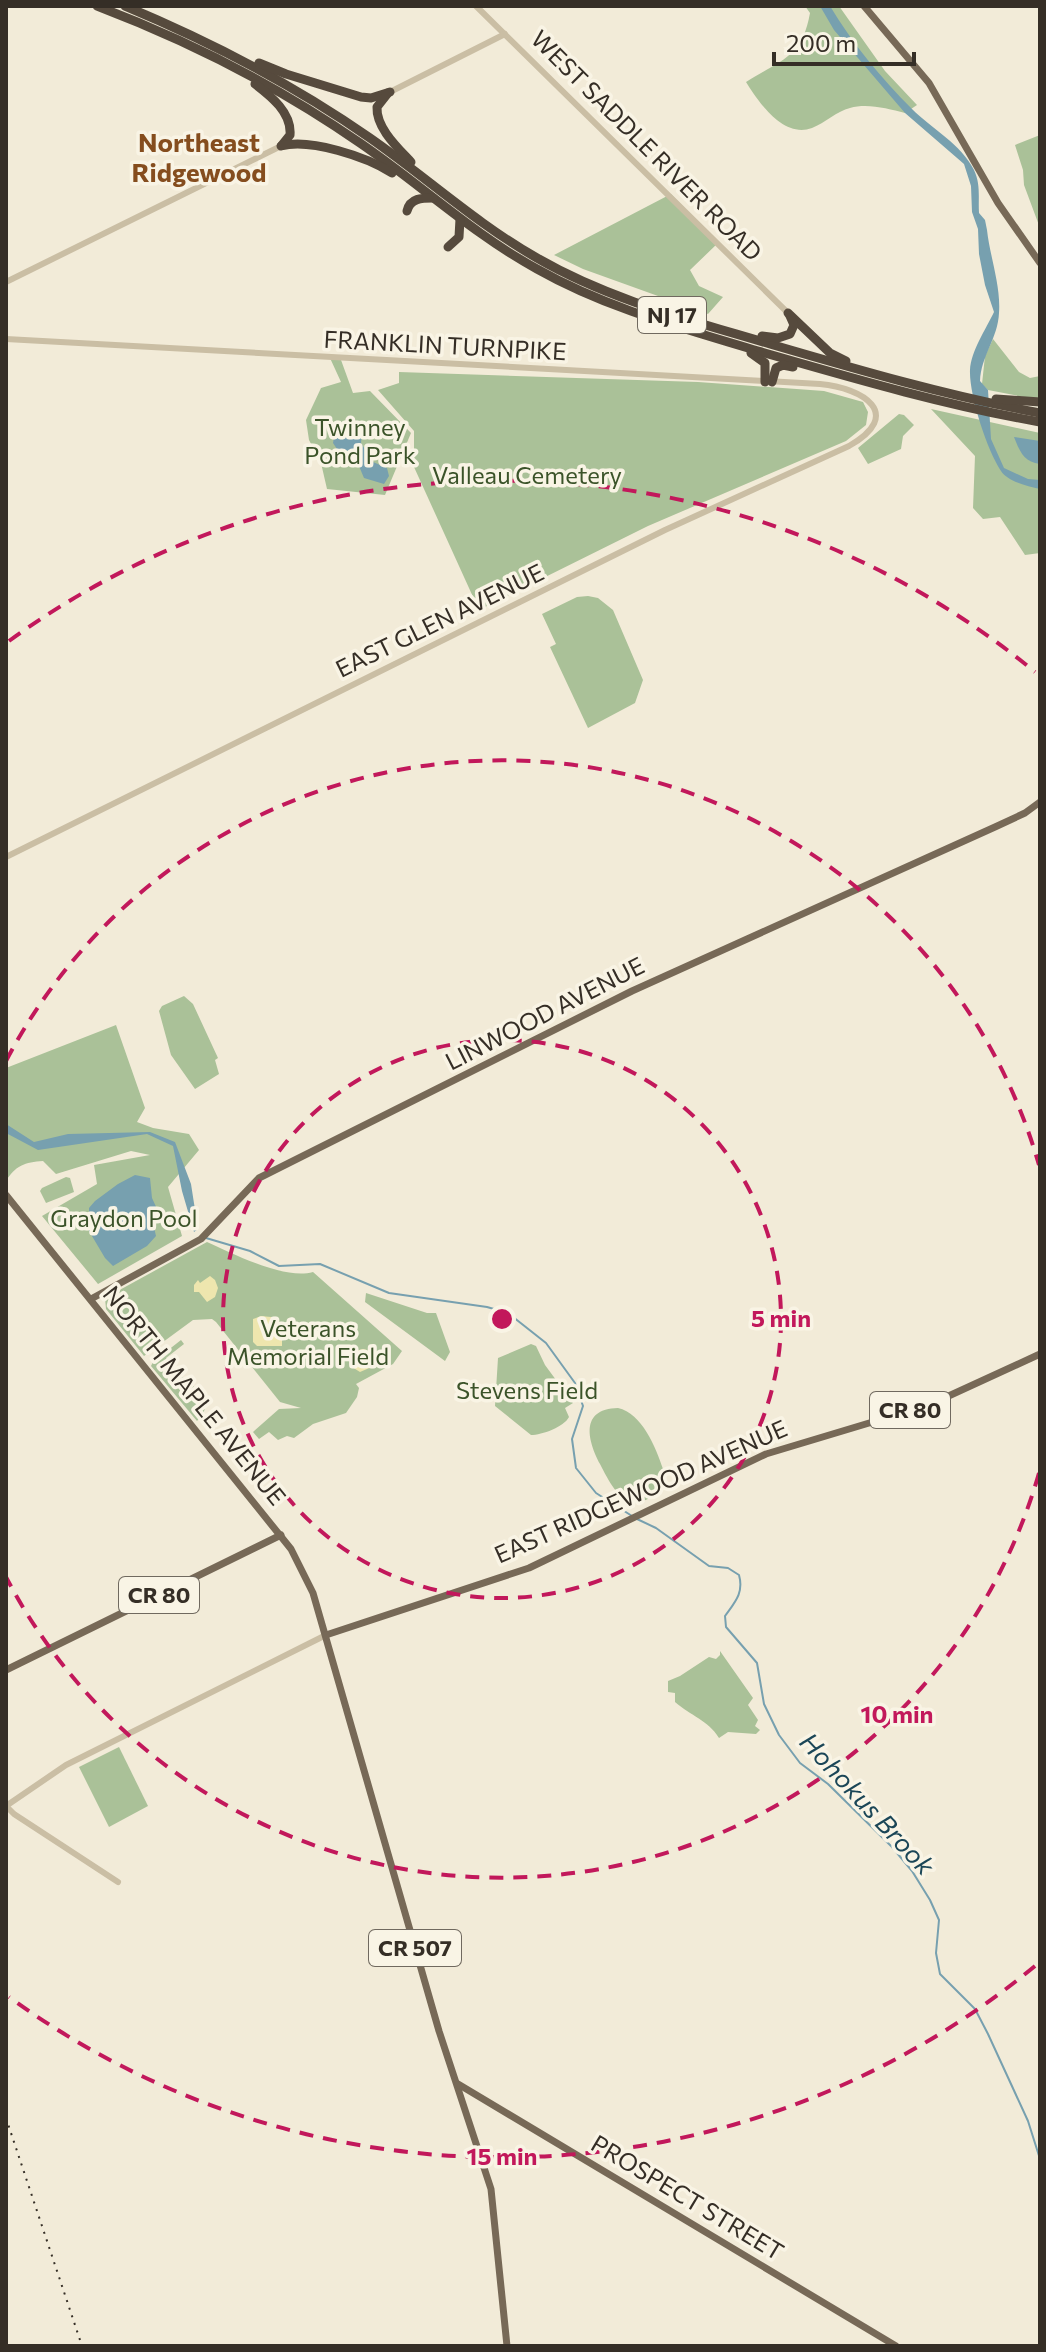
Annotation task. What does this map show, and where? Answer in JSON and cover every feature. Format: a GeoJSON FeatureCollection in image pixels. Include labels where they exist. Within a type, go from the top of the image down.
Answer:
{"type":"FeatureCollection","features":[{"type":"Feature","properties":{"kind":"highway","name":"NJ 17"},"geometry":{"type":"LineString","coordinates":[[97,6],[227,63],[330,123],[495,232],[561,271],[624,299],[886,378],[1001,407],[1040,413]]}},
{"type":"Feature","properties":{"kind":"highway","name":"NJ 17"},"geometry":{"type":"LineString","coordinates":[[125,6],[186,32],[314,101],[424,184],[434,198],[460,219],[524,262],[577,290],[632,312],[845,376],[967,408],[1001,407]]}},
{"type":"Feature","properties":{"kind":"highway"},"geometry":{"type":"LineString","coordinates":[[186,32],[225,45],[276,71],[357,96],[371,98],[390,92]]}},
{"type":"Feature","properties":{"kind":"highway"},"geometry":{"type":"LineString","coordinates":[[227,63],[271,96],[288,119],[291,132],[281,146]]}},
{"type":"Feature","properties":{"kind":"highway"},"geometry":{"type":"LineString","coordinates":[[390,92],[377,107],[378,118],[424,184]]}},
{"type":"Feature","properties":{"kind":"highway"},"geometry":{"type":"LineString","coordinates":[[281,146],[306,143],[361,159],[424,184]]}},
{"type":"Feature","properties":{"kind":"highway"},"geometry":{"type":"LineString","coordinates":[[407,211],[415,200],[434,198]]}},
{"type":"Feature","properties":{"kind":"highway"},"geometry":{"type":"LineString","coordinates":[[448,247],[459,237],[460,219]]}},
{"type":"Feature","properties":{"kind":"highway"},"geometry":{"type":"LineString","coordinates":[[722,330],[773,338],[786,336],[794,327],[788,313]]}},
{"type":"Feature","properties":{"kind":"highway"},"geometry":{"type":"LineString","coordinates":[[788,313],[833,355],[886,378]]}},
{"type":"Feature","properties":{"kind":"highway"},"geometry":{"type":"LineString","coordinates":[[730,343],[763,360],[768,382]]}},
{"type":"Feature","properties":{"kind":"highway"},"geometry":{"type":"LineString","coordinates":[[768,382],[775,369],[783,365],[845,376]]}},
{"type":"Feature","properties":{"kind":"highway"},"geometry":{"type":"LineString","coordinates":[[1001,407],[1040,402]]}},
{"type":"Feature","properties":{"kind":"highway"},"geometry":{"type":"LineString","coordinates":[[1001,407],[1040,425]]}},
{"type":"Feature","properties":{"kind":"main road"},"geometry":{"type":"LineString","coordinates":[[864,6],[929,83],[998,203],[1040,263]]}},
{"type":"Feature","properties":{"kind":"main road","name":"LINWOOD AVENUE"},"geometry":{"type":"LineString","coordinates":[[91,1299],[201,1239],[259,1178],[632,991],[1015,818],[1040,802]]}},
{"type":"Feature","properties":{"kind":"main road","name":"NORTH MAPLE AVENUE"},"geometry":{"type":"LineString","coordinates":[[6,1195],[298,1558],[326,1635]]}},
{"type":"Feature","properties":{"kind":"main road","name":"EAST RIDGEWOOD AVENUE"},"geometry":{"type":"LineString","coordinates":[[326,1635],[529,1568],[766,1454],[929,1405],[1040,1354]]}},
{"type":"Feature","properties":{"kind":"main road","name":"CR 80"},"geometry":{"type":"LineString","coordinates":[[6,1670],[281,1535]]}},
{"type":"Feature","properties":{"kind":"main road","name":"CR 507"},"geometry":{"type":"LineString","coordinates":[[326,1635],[412,1939],[491,2189],[507,2346]]}},
{"type":"Feature","properties":{"kind":"main road","name":"PROSPECT STREET"},"geometry":{"type":"LineString","coordinates":[[458,2084],[896,2346]]}},
{"type":"Feature","properties":{"kind":"street","name":"WEST SADDLE RIVER ROAD"},"geometry":{"type":"LineString","coordinates":[[476,6],[788,313]]}},
{"type":"Feature","properties":{"kind":"street"},"geometry":{"type":"LineString","coordinates":[[390,92],[505,34]]}},
{"type":"Feature","properties":{"kind":"street"},"geometry":{"type":"LineString","coordinates":[[6,282],[281,146]]}},
{"type":"Feature","properties":{"kind":"street","name":"FRANKLIN TURNPIKE"},"geometry":{"type":"LineString","coordinates":[[6,339],[846,388],[863,395],[874,409]]}},
{"type":"Feature","properties":{"kind":"street","name":"EAST GLEN AVENUE"},"geometry":{"type":"LineString","coordinates":[[6,857],[656,534],[849,446],[871,429],[875,420],[874,409]]}},
{"type":"Feature","properties":{"kind":"street","name":"EAST RIDGEWOOD AVENUE"},"geometry":{"type":"LineString","coordinates":[[6,1806],[66,1765],[326,1635]]}},
{"type":"Feature","properties":{"kind":"street"},"geometry":{"type":"LineString","coordinates":[[6,1806],[118,1882]]}},
{"type":"Feature","properties":{"kind":"green space"},"geometry":{"type":"Polygon","coordinates":[[[805,6],[839,6],[885,71],[917,105],[905,113],[871,106],[850,108],[817,126],[801,130],[791,128],[773,116],[746,82],[796,49],[810,13],[805,6]]]}},
{"type":"Feature","properties":{"kind":"green space"},"geometry":{"type":"Polygon","coordinates":[[[1040,135],[1040,228],[1024,185],[1015,145],[1040,135]]]}},
{"type":"Feature","properties":{"kind":"green space"},"geometry":{"type":"Polygon","coordinates":[[[671,194],[718,243],[690,270],[699,286],[723,297],[708,314],[583,269],[554,255],[671,194]]]}},
{"type":"Feature","properties":{"kind":"green space"},"geometry":{"type":"Polygon","coordinates":[[[993,339],[1019,372],[1030,378],[1040,376],[1040,400],[988,390],[982,384],[985,356],[993,339]]]}},
{"type":"Feature","properties":{"kind":"green space","name":"Twinney Pond Park"},"geometry":{"type":"Polygon","coordinates":[[[330,358],[341,360],[353,393],[370,391],[411,433],[385,495],[327,489],[321,463],[309,440],[306,420],[321,388],[341,382],[330,358]]]}},
{"type":"Feature","properties":{"kind":"green space","name":"Valleau Cemetery"},"geometry":{"type":"Polygon","coordinates":[[[399,372],[698,382],[824,391],[863,402],[868,412],[866,425],[846,441],[648,526],[479,610],[414,467],[414,431],[378,390],[399,383],[399,372]]]}},
{"type":"Feature","properties":{"kind":"green space"},"geometry":{"type":"Polygon","coordinates":[[[931,409],[1040,433],[1040,553],[1025,555],[1000,517],[983,519],[973,508],[975,456],[931,409]]]}},
{"type":"Feature","properties":{"kind":"green space"},"geometry":{"type":"Polygon","coordinates":[[[899,414],[914,425],[903,436],[901,449],[868,464],[858,448],[899,414]]]}},
{"type":"Feature","properties":{"kind":"green space"},"geometry":{"type":"Polygon","coordinates":[[[577,597],[598,598],[613,610],[643,680],[635,703],[588,728],[550,647],[556,644],[542,614],[577,597]]]}},
{"type":"Feature","properties":{"kind":"green space"},"geometry":{"type":"Polygon","coordinates":[[[184,996],[193,1004],[218,1058],[215,1060],[219,1074],[195,1089],[171,1055],[159,1011],[162,1006],[184,996]]]}},
{"type":"Feature","properties":{"kind":"green space"},"geometry":{"type":"Polygon","coordinates":[[[116,1025],[145,1108],[137,1122],[189,1134],[199,1150],[168,1187],[182,1236],[98,1284],[42,1216],[97,1184],[94,1165],[150,1155],[131,1151],[56,1174],[43,1161],[31,1162],[17,1168],[6,1181],[6,1068],[116,1025]]]}},
{"type":"Feature","properties":{"kind":"green space"},"geometry":{"type":"Polygon","coordinates":[[[70,1178],[74,1192],[46,1203],[40,1191],[42,1188],[70,1178]]]}},
{"type":"Feature","properties":{"kind":"green space","name":"Veterans Memorial Field"},"geometry":{"type":"Polygon","coordinates":[[[207,1242],[274,1269],[301,1274],[313,1272],[402,1351],[393,1364],[356,1384],[359,1388],[357,1397],[346,1413],[313,1424],[294,1438],[287,1436],[278,1440],[269,1432],[259,1439],[253,1432],[279,1409],[301,1408],[280,1402],[216,1322],[212,1319],[193,1320],[144,1356],[106,1309],[105,1298],[207,1242]]]}},
{"type":"Feature","properties":{"kind":"green space"},"geometry":{"type":"Polygon","coordinates":[[[366,1293],[427,1313],[436,1313],[450,1352],[445,1361],[365,1302],[366,1293]]]}},
{"type":"Feature","properties":{"kind":"green space"},"geometry":{"type":"Polygon","coordinates":[[[181,1340],[184,1344],[166,1358],[179,1378],[186,1377],[195,1388],[189,1392],[198,1390],[203,1398],[205,1410],[197,1421],[151,1366],[181,1340]]]}},
{"type":"Feature","properties":{"kind":"green space","name":"Stevens Field"},"geometry":{"type":"Polygon","coordinates":[[[531,1344],[536,1346],[545,1365],[573,1403],[565,1408],[569,1417],[562,1424],[547,1432],[531,1435],[495,1406],[498,1358],[531,1344]]]}},
{"type":"Feature","properties":{"kind":"green space"},"geometry":{"type":"Polygon","coordinates":[[[618,1408],[627,1411],[641,1424],[663,1469],[657,1492],[641,1502],[633,1502],[619,1494],[608,1480],[592,1446],[592,1420],[597,1414],[618,1408]]]}},
{"type":"Feature","properties":{"kind":"green space"},"geometry":{"type":"Polygon","coordinates":[[[720,1651],[753,1698],[748,1705],[758,1720],[755,1726],[760,1730],[756,1734],[728,1732],[719,1738],[704,1722],[675,1702],[675,1693],[668,1692],[668,1681],[709,1657],[716,1659],[720,1651]]]}},
{"type":"Feature","properties":{"kind":"green space"},"geometry":{"type":"Polygon","coordinates":[[[119,1747],[148,1806],[109,1827],[79,1767],[119,1747]]]}},
{"type":"Feature","properties":{"kind":"sand"},"geometry":{"type":"Polygon","coordinates":[[[210,1276],[218,1288],[215,1297],[207,1302],[199,1292],[194,1292],[194,1285],[210,1276]]]}},
{"type":"Feature","properties":{"kind":"sand"},"geometry":{"type":"Polygon","coordinates":[[[271,1317],[282,1327],[282,1346],[257,1346],[253,1342],[253,1319],[271,1317]]]}},
{"type":"Feature","properties":{"kind":"sand"},"geometry":{"type":"Polygon","coordinates":[[[363,1349],[375,1362],[374,1366],[360,1372],[352,1367],[349,1358],[355,1351],[363,1349]]]}},
{"type":"Feature","properties":{"kind":"water"},"geometry":{"type":"Polygon","coordinates":[[[820,6],[830,6],[878,73],[912,109],[962,152],[974,170],[979,213],[985,220],[999,303],[998,322],[980,381],[988,390],[991,439],[1004,468],[1028,479],[1040,480],[1040,489],[1004,475],[990,450],[976,407],[970,381],[971,363],[994,312],[985,285],[978,229],[972,212],[971,186],[964,164],[905,113],[834,30],[820,6]]]}},
{"type":"Feature","properties":{"kind":"water"},"geometry":{"type":"Polygon","coordinates":[[[346,423],[357,426],[362,432],[361,443],[373,462],[387,468],[389,476],[384,484],[364,478],[356,459],[339,452],[333,443],[335,431],[346,423]]]}},
{"type":"Feature","properties":{"kind":"water"},"geometry":{"type":"Polygon","coordinates":[[[1014,437],[1040,441],[1040,464],[1023,455],[1014,437]]]}},
{"type":"Feature","properties":{"kind":"water"},"geometry":{"type":"Polygon","coordinates":[[[6,1124],[34,1142],[68,1134],[150,1132],[175,1142],[191,1184],[198,1229],[194,1232],[173,1146],[147,1134],[38,1150],[6,1133],[6,1124]]]}},
{"type":"Feature","properties":{"kind":"water","name":"Graydon Pool"},"geometry":{"type":"Polygon","coordinates":[[[135,1175],[150,1178],[152,1198],[158,1211],[153,1223],[156,1236],[147,1246],[113,1266],[89,1231],[89,1208],[118,1184],[135,1175]]]}},
{"type":"Feature","properties":{"kind":"waterway","name":"Hohokus Brook"},"geometry":{"type":"LineString","coordinates":[[206,1238],[250,1251],[279,1266],[320,1264],[389,1293],[487,1307],[508,1313],[546,1343],[575,1383],[583,1406],[572,1439],[576,1468],[596,1493],[632,1516]]}},
{"type":"Feature","properties":{"kind":"waterway","name":"Hohokus Brook"},"geometry":{"type":"LineString","coordinates":[[637,1519],[656,1528],[709,1566],[728,1568],[739,1575],[739,1592],[725,1616],[726,1627],[757,1663],[764,1704],[779,1735],[800,1763],[828,1784],[892,1847],[930,1900],[939,1920],[936,1953],[940,1974],[975,2009],[1028,2121],[1040,2159]]}},
{"type":"Feature","properties":{"kind":"railway"},"geometry":{"type":"LineString","coordinates":[[6,2118],[82,2346]]}},
{"type":"Feature","properties":{"kind":"district","name":"Northeast Ridgewood"},"geometry":{"type":"Point","coordinates":[199,158]}}]}
